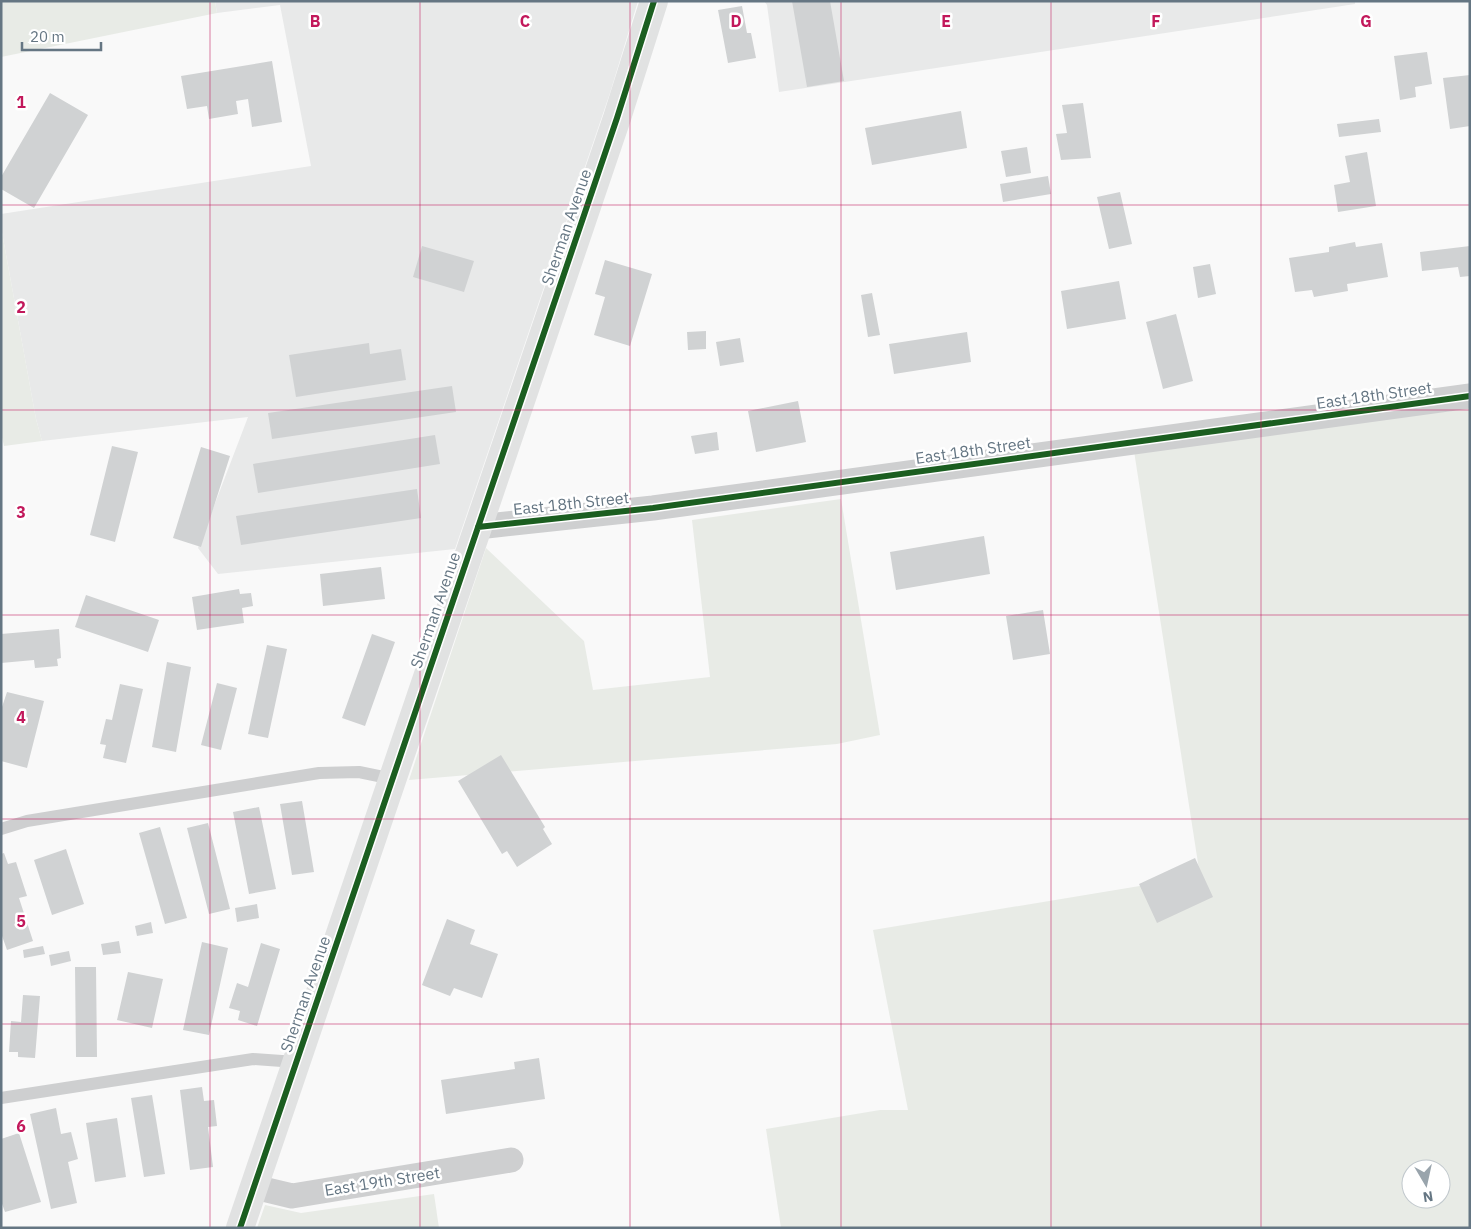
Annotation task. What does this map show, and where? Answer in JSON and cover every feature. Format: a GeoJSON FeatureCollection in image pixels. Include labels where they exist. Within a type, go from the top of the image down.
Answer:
{"type":"FeatureCollection","features":[{"type":"Feature","properties":{"kind":"street","name":"Sherman Avenue"},"geometry":{"type":"LineString","coordinates":[[240,1228],[617,118],[654,1]]}},
{"type":"Feature","properties":{"kind":"street","name":"East 18th Street"},"geometry":{"type":"LineString","coordinates":[[478,527],[663,507],[1470,396]]}},
{"type":"Feature","properties":{"kind":"street","name":"East 19th Street"},"geometry":{"type":"LineString","coordinates":[[254,1187],[292,1196],[511,1160]]}},
{"type":"Feature","properties":{"kind":"lane"},"geometry":{"type":"LineString","coordinates":[[1,829],[27,821],[319,773],[359,772],[393,779]]}},
{"type":"Feature","properties":{"kind":"lane"},"geometry":{"type":"LineString","coordinates":[[1,1098],[252,1059],[296,1062]]}},
{"type":"Feature","properties":{"kind":"shaded area"},"geometry":{"type":"Polygon","coordinates":[[[1,1],[215,1],[217,13],[1,57],[1,1]]]}},
{"type":"Feature","properties":{"kind":"shaded area"},"geometry":{"type":"Polygon","coordinates":[[[215,1],[638,1],[610,93],[455,549],[218,574],[198,548],[248,417],[42,441],[36,419],[1,227],[1,214],[311,166],[280,5],[217,13],[215,1]]]}},
{"type":"Feature","properties":{"kind":"shaded area"},"geometry":{"type":"Polygon","coordinates":[[[764,1],[1355,1],[1355,4],[779,92],[767,5],[764,1]]]}},
{"type":"Feature","properties":{"kind":"shaded area"},"geometry":{"type":"Polygon","coordinates":[[[1,227],[36,419],[42,441],[4,446],[1,433],[1,227]]]}},
{"type":"Feature","properties":{"kind":"shaded area"},"geometry":{"type":"Polygon","coordinates":[[[1470,409],[1470,1228],[781,1228],[766,1129],[880,1110],[908,1110],[873,930],[1200,876],[1134,451],[1358,421],[1470,409]]]}},
{"type":"Feature","properties":{"kind":"shaded area"},"geometry":{"type":"Polygon","coordinates":[[[841,499],[880,735],[837,744],[409,780],[486,548],[584,641],[593,690],[710,677],[692,520],[841,499]]]}},
{"type":"Feature","properties":{"kind":"shaded area"},"geometry":{"type":"Polygon","coordinates":[[[434,1194],[439,1228],[257,1228],[265,1205],[301,1213],[434,1194]]]}},
{"type":"Feature","properties":{"kind":"building"},"geometry":{"type":"Polygon","coordinates":[[[792,1],[830,1],[844,81],[807,87],[792,1]]]}},
{"type":"Feature","properties":{"kind":"building"},"geometry":{"type":"Polygon","coordinates":[[[742,6],[747,33],[751,33],[756,58],[728,63],[718,10],[742,6]]]}},
{"type":"Feature","properties":{"kind":"building"},"geometry":{"type":"Polygon","coordinates":[[[1427,52],[1432,84],[1415,87],[1416,97],[1400,100],[1394,56],[1427,52]]]}},
{"type":"Feature","properties":{"kind":"building"},"geometry":{"type":"Polygon","coordinates":[[[272,61],[282,122],[252,127],[248,99],[236,101],[238,114],[209,119],[207,106],[187,109],[181,76],[272,61]]]}},
{"type":"Feature","properties":{"kind":"building"},"geometry":{"type":"Polygon","coordinates":[[[1470,75],[1470,126],[1450,129],[1443,78],[1470,75]]]}},
{"type":"Feature","properties":{"kind":"building"},"geometry":{"type":"Polygon","coordinates":[[[50,93],[88,115],[34,208],[1,189],[1,177],[50,93]]]}},
{"type":"Feature","properties":{"kind":"building"},"geometry":{"type":"Polygon","coordinates":[[[1083,103],[1091,158],[1061,160],[1056,134],[1067,133],[1062,105],[1083,103]]]}},
{"type":"Feature","properties":{"kind":"building"},"geometry":{"type":"Polygon","coordinates":[[[961,111],[967,148],[872,165],[865,128],[961,111]]]}},
{"type":"Feature","properties":{"kind":"building"},"geometry":{"type":"Polygon","coordinates":[[[1379,119],[1381,132],[1339,137],[1337,124],[1379,119]]]}},
{"type":"Feature","properties":{"kind":"building"},"geometry":{"type":"Polygon","coordinates":[[[1027,147],[1031,173],[1006,177],[1001,151],[1027,147]]]}},
{"type":"Feature","properties":{"kind":"building"},"geometry":{"type":"Polygon","coordinates":[[[1367,152],[1376,206],[1338,212],[1334,185],[1350,182],[1345,156],[1367,152]]]}},
{"type":"Feature","properties":{"kind":"building"},"geometry":{"type":"Polygon","coordinates":[[[1048,176],[1051,194],[1003,202],[1000,184],[1048,176]]]}},
{"type":"Feature","properties":{"kind":"building"},"geometry":{"type":"Polygon","coordinates":[[[1120,192],[1132,244],[1109,249],[1097,197],[1120,192]]]}},
{"type":"Feature","properties":{"kind":"building"},"geometry":{"type":"Polygon","coordinates":[[[1355,242],[1356,247],[1382,243],[1388,277],[1347,284],[1348,291],[1314,297],[1312,290],[1295,292],[1289,258],[1329,252],[1329,247],[1355,242]]]}},
{"type":"Feature","properties":{"kind":"building"},"geometry":{"type":"Polygon","coordinates":[[[422,246],[474,261],[464,292],[413,277],[422,246]]]}},
{"type":"Feature","properties":{"kind":"building"},"geometry":{"type":"Polygon","coordinates":[[[1470,246],[1470,276],[1460,277],[1458,267],[1422,271],[1420,252],[1470,246]]]}},
{"type":"Feature","properties":{"kind":"building"},"geometry":{"type":"Polygon","coordinates":[[[605,260],[652,274],[630,346],[594,335],[605,297],[595,294],[605,260]]]}},
{"type":"Feature","properties":{"kind":"building"},"geometry":{"type":"Polygon","coordinates":[[[1210,264],[1216,294],[1198,298],[1193,267],[1210,264]]]}},
{"type":"Feature","properties":{"kind":"building"},"geometry":{"type":"Polygon","coordinates":[[[1119,281],[1126,319],[1067,329],[1061,291],[1119,281]]]}},
{"type":"Feature","properties":{"kind":"building"},"geometry":{"type":"Polygon","coordinates":[[[872,293],[880,335],[868,337],[861,295],[872,293]]]}},
{"type":"Feature","properties":{"kind":"building"},"geometry":{"type":"Polygon","coordinates":[[[1176,314],[1193,381],[1163,389],[1146,322],[1176,314]]]}},
{"type":"Feature","properties":{"kind":"building"},"geometry":{"type":"Polygon","coordinates":[[[706,331],[706,349],[688,350],[687,332],[706,331]]]}},
{"type":"Feature","properties":{"kind":"building"},"geometry":{"type":"Polygon","coordinates":[[[967,332],[971,362],[894,374],[889,344],[967,332]]]}},
{"type":"Feature","properties":{"kind":"building"},"geometry":{"type":"Polygon","coordinates":[[[740,338],[744,362],[720,366],[716,342],[740,338]]]}},
{"type":"Feature","properties":{"kind":"building"},"geometry":{"type":"Polygon","coordinates":[[[369,343],[370,354],[401,349],[406,380],[296,397],[289,355],[369,343]]]}},
{"type":"Feature","properties":{"kind":"building"},"geometry":{"type":"Polygon","coordinates":[[[452,386],[456,412],[272,439],[268,413],[452,386]]]}},
{"type":"Feature","properties":{"kind":"building"},"geometry":{"type":"Polygon","coordinates":[[[798,401],[806,442],[756,452],[748,411],[798,401]]]}},
{"type":"Feature","properties":{"kind":"building"},"geometry":{"type":"Polygon","coordinates":[[[717,432],[719,450],[695,454],[691,436],[717,432]]]}},
{"type":"Feature","properties":{"kind":"building"},"geometry":{"type":"Polygon","coordinates":[[[435,435],[440,464],[258,493],[253,464],[435,435]]]}},
{"type":"Feature","properties":{"kind":"building"},"geometry":{"type":"Polygon","coordinates":[[[112,446],[138,452],[115,542],[90,535],[112,446]]]}},
{"type":"Feature","properties":{"kind":"building"},"geometry":{"type":"Polygon","coordinates":[[[201,447],[230,456],[201,547],[173,538],[201,447]]]}},
{"type":"Feature","properties":{"kind":"building"},"geometry":{"type":"Polygon","coordinates":[[[417,489],[421,518],[241,545],[236,516],[417,489]]]}},
{"type":"Feature","properties":{"kind":"building"},"geometry":{"type":"Polygon","coordinates":[[[984,536],[990,574],[896,590],[890,552],[984,536]]]}},
{"type":"Feature","properties":{"kind":"building"},"geometry":{"type":"Polygon","coordinates":[[[381,567],[385,599],[323,606],[320,574],[381,567]]]}},
{"type":"Feature","properties":{"kind":"building"},"geometry":{"type":"Polygon","coordinates":[[[239,589],[240,594],[251,593],[253,606],[242,608],[244,623],[197,630],[192,597],[239,589]]]}},
{"type":"Feature","properties":{"kind":"building"},"geometry":{"type":"Polygon","coordinates":[[[86,595],[159,620],[148,652],[75,627],[86,595]]]}},
{"type":"Feature","properties":{"kind":"building"},"geometry":{"type":"Polygon","coordinates":[[[1043,610],[1050,654],[1013,660],[1006,616],[1043,610]]]}},
{"type":"Feature","properties":{"kind":"building"},"geometry":{"type":"Polygon","coordinates":[[[59,629],[61,658],[57,659],[58,666],[35,668],[34,660],[1,663],[1,634],[59,629]]]}},
{"type":"Feature","properties":{"kind":"building"},"geometry":{"type":"Polygon","coordinates":[[[372,634],[395,642],[365,726],[342,718],[372,634]]]}},
{"type":"Feature","properties":{"kind":"building"},"geometry":{"type":"Polygon","coordinates":[[[267,645],[287,649],[268,738],[248,734],[267,645]]]}},
{"type":"Feature","properties":{"kind":"building"},"geometry":{"type":"Polygon","coordinates":[[[167,662],[191,667],[176,752],[152,747],[167,662]]]}},
{"type":"Feature","properties":{"kind":"building"},"geometry":{"type":"Polygon","coordinates":[[[217,683],[237,688],[221,750],[201,745],[217,683]]]}},
{"type":"Feature","properties":{"kind":"building"},"geometry":{"type":"Polygon","coordinates":[[[120,684],[143,689],[126,763],[103,758],[106,745],[100,744],[106,719],[112,720],[120,684]]]}},
{"type":"Feature","properties":{"kind":"building"},"geometry":{"type":"Polygon","coordinates":[[[7,692],[44,701],[27,768],[1,761],[1,710],[7,692]]]}},
{"type":"Feature","properties":{"kind":"building"},"geometry":{"type":"Polygon","coordinates":[[[501,755],[545,827],[543,829],[552,844],[517,867],[507,851],[502,854],[458,781],[501,755]]]}},
{"type":"Feature","properties":{"kind":"building"},"geometry":{"type":"Polygon","coordinates":[[[302,801],[314,872],[292,875],[280,804],[302,801]]]}},
{"type":"Feature","properties":{"kind":"building"},"geometry":{"type":"Polygon","coordinates":[[[259,807],[276,889],[249,894],[233,812],[259,807]]]}},
{"type":"Feature","properties":{"kind":"building"},"geometry":{"type":"Polygon","coordinates":[[[208,823],[230,909],[209,914],[187,828],[208,823]]]}},
{"type":"Feature","properties":{"kind":"building"},"geometry":{"type":"Polygon","coordinates":[[[160,827],[187,918],[165,924],[139,833],[160,827]]]}},
{"type":"Feature","properties":{"kind":"building"},"geometry":{"type":"Polygon","coordinates":[[[66,849],[84,904],[52,915],[34,860],[66,849]]]}},
{"type":"Feature","properties":{"kind":"building"},"geometry":{"type":"Polygon","coordinates":[[[4,853],[8,864],[16,862],[27,896],[19,898],[33,941],[7,950],[1,933],[1,854],[4,853]]]}},
{"type":"Feature","properties":{"kind":"building"},"geometry":{"type":"Polygon","coordinates":[[[1195,858],[1213,897],[1157,923],[1139,884],[1195,858]]]}},
{"type":"Feature","properties":{"kind":"building"},"geometry":{"type":"Polygon","coordinates":[[[257,904],[259,918],[237,922],[235,908],[257,904]]]}},
{"type":"Feature","properties":{"kind":"building"},"geometry":{"type":"Polygon","coordinates":[[[447,919],[475,930],[470,944],[498,954],[482,998],[454,988],[450,996],[422,985],[447,919]]]}},
{"type":"Feature","properties":{"kind":"building"},"geometry":{"type":"Polygon","coordinates":[[[151,922],[153,933],[137,936],[135,926],[151,922]]]}},
{"type":"Feature","properties":{"kind":"building"},"geometry":{"type":"Polygon","coordinates":[[[119,941],[121,953],[103,955],[101,944],[119,941]]]}},
{"type":"Feature","properties":{"kind":"building"},"geometry":{"type":"Polygon","coordinates":[[[202,942],[228,948],[209,1035],[183,1030],[202,942]]]}},
{"type":"Feature","properties":{"kind":"building"},"geometry":{"type":"Polygon","coordinates":[[[261,943],[280,949],[257,1026],[238,1020],[240,1011],[229,1008],[237,983],[248,987],[261,943]]]}},
{"type":"Feature","properties":{"kind":"building"},"geometry":{"type":"Polygon","coordinates":[[[43,946],[45,954],[24,958],[23,950],[43,946]]]}},
{"type":"Feature","properties":{"kind":"building"},"geometry":{"type":"Polygon","coordinates":[[[69,951],[71,961],[51,966],[49,955],[69,951]]]}},
{"type":"Feature","properties":{"kind":"building"},"geometry":{"type":"Polygon","coordinates":[[[75,967],[96,967],[97,1057],[76,1057],[75,967]]]}},
{"type":"Feature","properties":{"kind":"building"},"geometry":{"type":"Polygon","coordinates":[[[128,972],[163,979],[152,1028],[117,1020],[128,972]]]}},
{"type":"Feature","properties":{"kind":"building"},"geometry":{"type":"Polygon","coordinates":[[[23,995],[40,996],[35,1058],[18,1057],[18,1052],[9,1052],[11,1021],[21,1022],[23,995]]]}},
{"type":"Feature","properties":{"kind":"building"},"geometry":{"type":"Polygon","coordinates":[[[539,1058],[545,1099],[446,1114],[441,1080],[515,1069],[514,1062],[539,1058]]]}},
{"type":"Feature","properties":{"kind":"building"},"geometry":{"type":"Polygon","coordinates":[[[202,1087],[204,1101],[214,1100],[217,1126],[208,1127],[213,1167],[190,1170],[180,1090],[202,1087]]]}},
{"type":"Feature","properties":{"kind":"building"},"geometry":{"type":"Polygon","coordinates":[[[152,1095],[165,1174],[144,1177],[131,1098],[152,1095]]]}},
{"type":"Feature","properties":{"kind":"building"},"geometry":{"type":"Polygon","coordinates":[[[56,1108],[61,1134],[71,1132],[78,1159],[68,1162],[77,1203],[51,1209],[30,1114],[56,1108]]]}},
{"type":"Feature","properties":{"kind":"building"},"geometry":{"type":"Polygon","coordinates":[[[117,1118],[126,1177],[95,1182],[86,1123],[117,1118]]]}},
{"type":"Feature","properties":{"kind":"building"},"geometry":{"type":"Polygon","coordinates":[[[19,1133],[41,1202],[5,1212],[1,1201],[1,1139],[19,1133]]]}},
{"type":"Feature","properties":{"kind":"cycle path"},"geometry":{"type":"LineString","coordinates":[[240,1228],[617,118],[654,1]]}},
{"type":"Feature","properties":{"kind":"cycle path"},"geometry":{"type":"LineString","coordinates":[[478,527],[653,508],[1470,396]]}}]}
